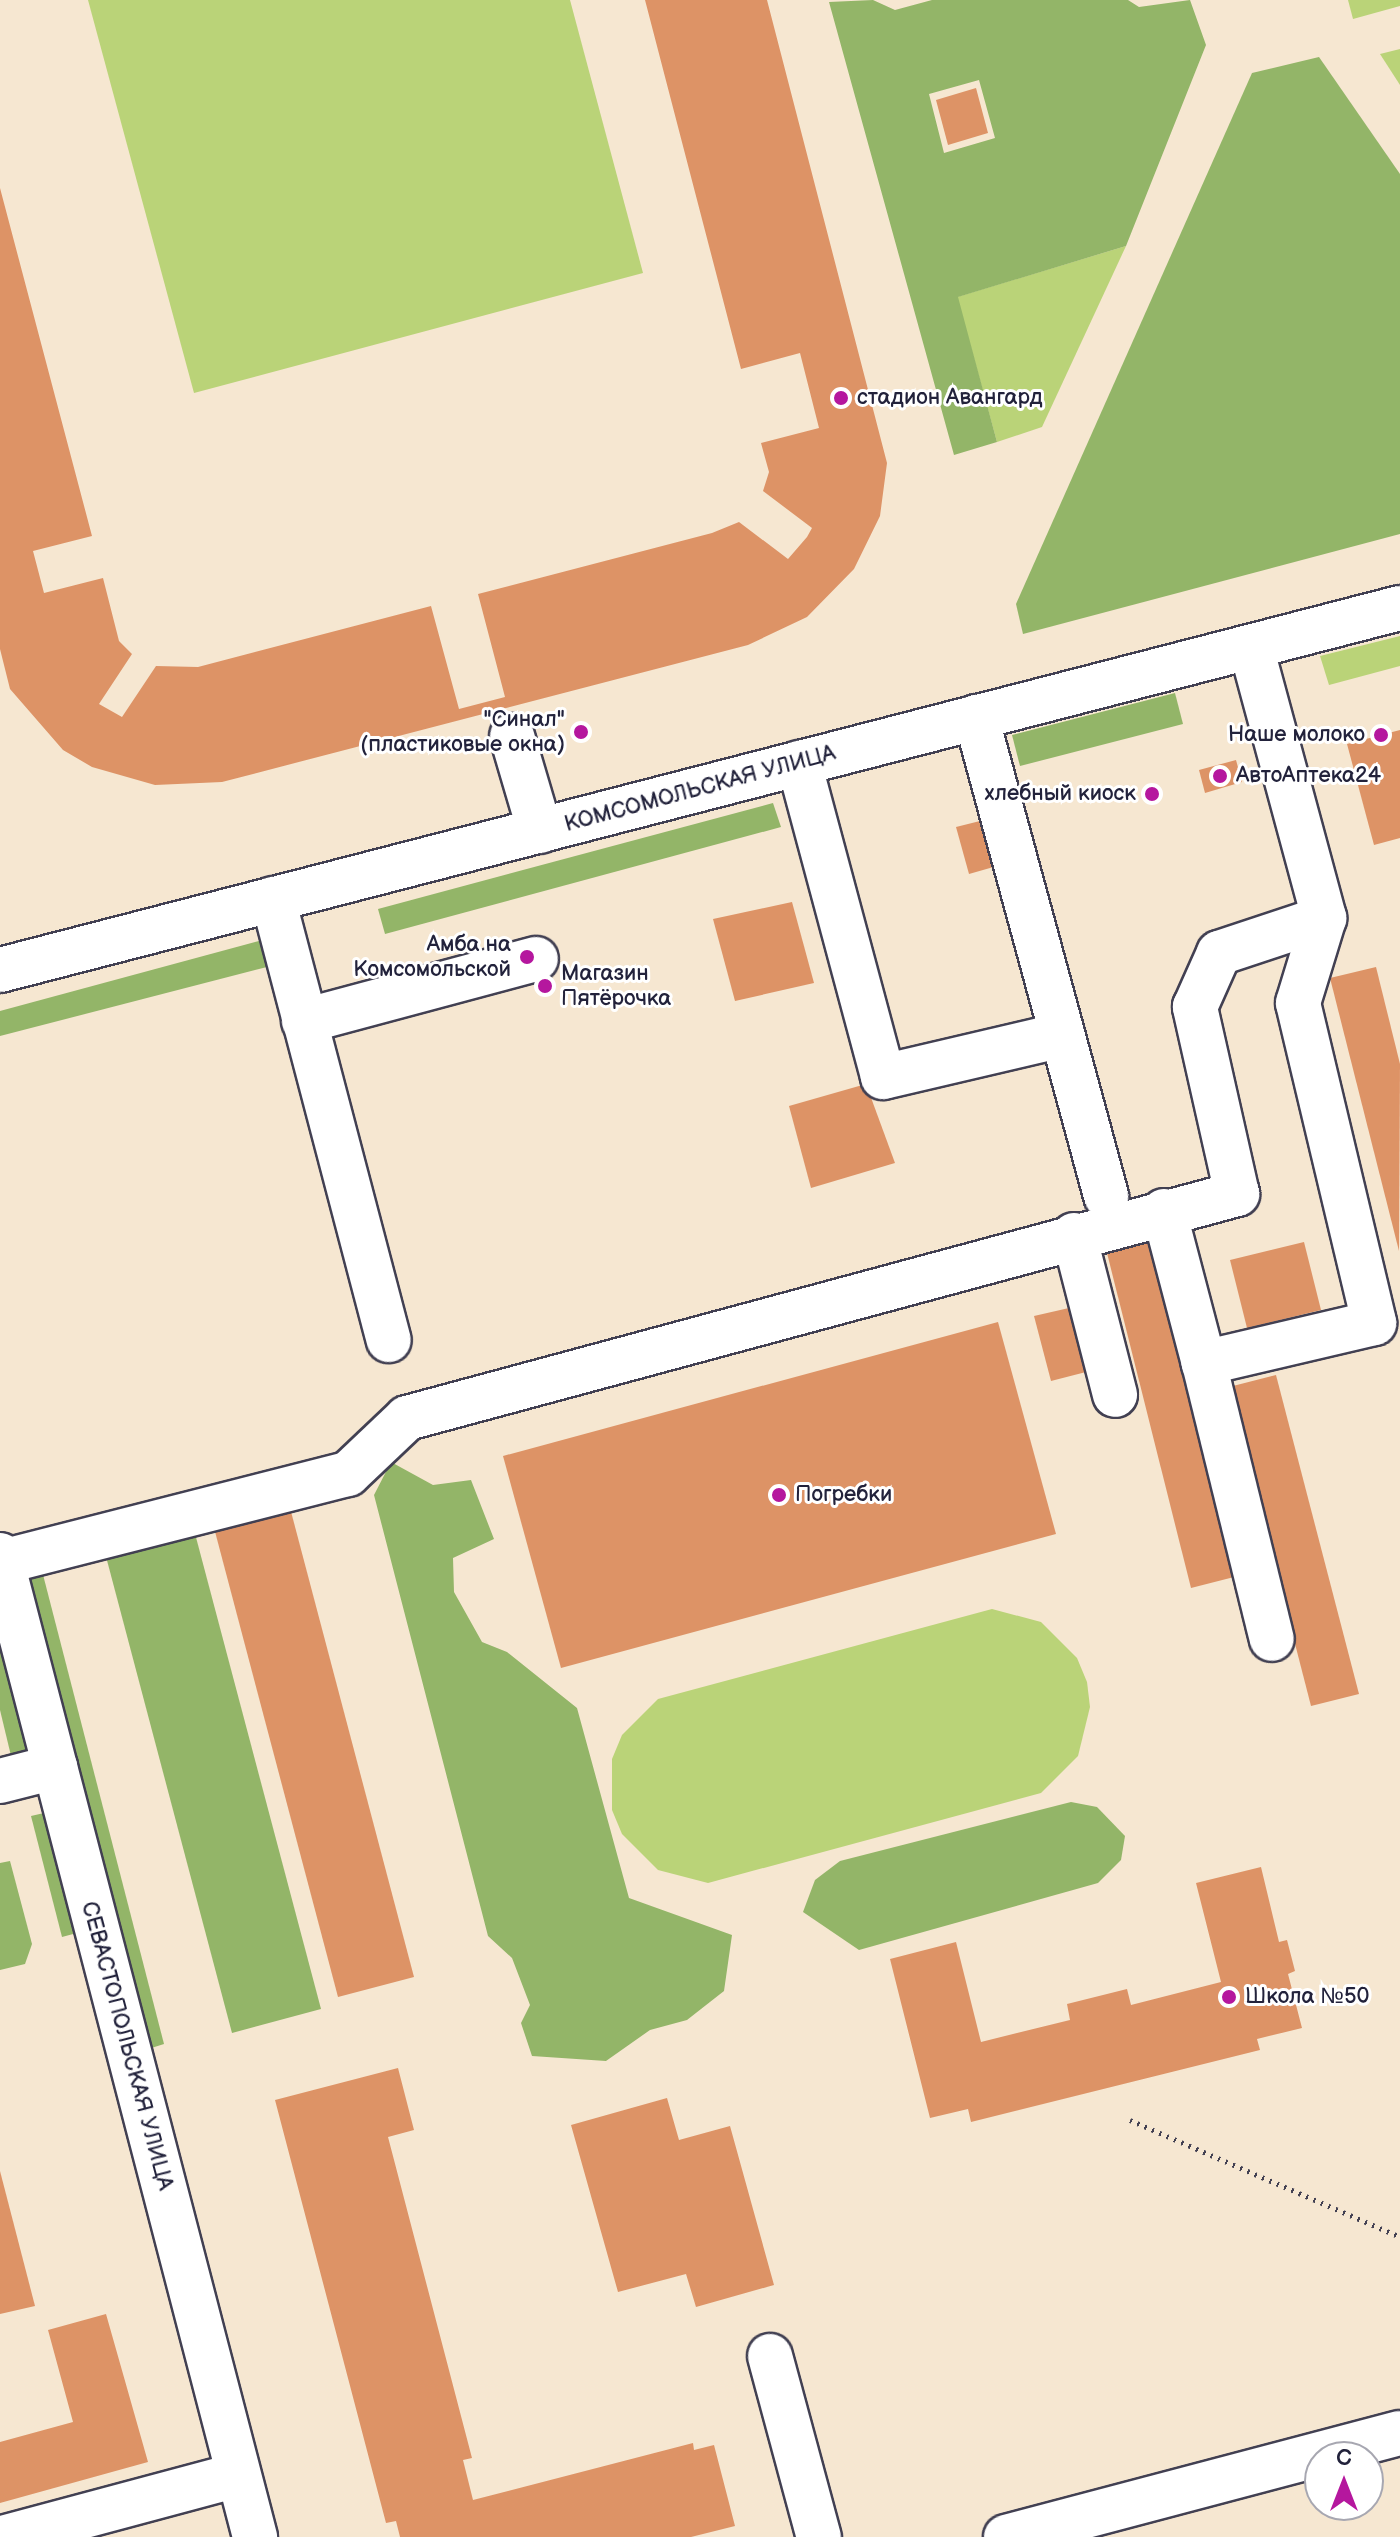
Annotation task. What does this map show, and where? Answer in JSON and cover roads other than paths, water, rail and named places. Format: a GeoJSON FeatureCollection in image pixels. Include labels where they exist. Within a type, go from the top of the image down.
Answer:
{"type":"FeatureCollection","features":[{"type":"Feature","properties":{"kind":"street","name":"КОМСОМОЛЬСКАЯ УЛИЦА"},"geometry":{"type":"LineString","coordinates":[[0,970],[1400,608]]}},
{"type":"Feature","properties":{"kind":"street"},"geometry":{"type":"LineString","coordinates":[[1204,1363],[1374,1323],[1298,1003],[1324,918],[1251,647]]}},
{"type":"Feature","properties":{"kind":"street"},"geometry":{"type":"LineString","coordinates":[[976,717],[1106,1197]]}},
{"type":"Feature","properties":{"kind":"street"},"geometry":{"type":"LineString","coordinates":[[512,736],[540,831]]}},
{"type":"Feature","properties":{"kind":"street"},"geometry":{"type":"LineString","coordinates":[[799,763],[883,1077],[1062,1035]]}},
{"type":"Feature","properties":{"kind":"street"},"geometry":{"type":"LineString","coordinates":[[273,899],[389,1340]]}},
{"type":"Feature","properties":{"kind":"street"},"geometry":{"type":"LineString","coordinates":[[1,1559],[348,1474],[407,1418],[1074,1235],[1237,1194],[1195,1007],[1219,953],[1324,918]]}},
{"type":"Feature","properties":{"kind":"street"},"geometry":{"type":"LineString","coordinates":[[304,1021],[536,959]]}},
{"type":"Feature","properties":{"kind":"street"},"geometry":{"type":"LineString","coordinates":[[1164,1211],[1272,1639]]}},
{"type":"Feature","properties":{"kind":"street"},"geometry":{"type":"LineString","coordinates":[[1074,1235],[1115,1395]]}},
{"type":"Feature","properties":{"kind":"street","name":"СЕВАСТОПОЛЬСКАЯ УЛИЦА"},"geometry":{"type":"LineString","coordinates":[[1,1559],[255,2537]]}},
{"type":"Feature","properties":{"kind":"street"},"geometry":{"type":"LineString","coordinates":[[0,1781],[55,1767]]}},
{"type":"Feature","properties":{"kind":"street"},"geometry":{"type":"LineString","coordinates":[[770,2356],[819,2537]]}},
{"type":"Feature","properties":{"kind":"street"},"geometry":{"type":"LineString","coordinates":[[1006,2537],[1400,2433]]}},
{"type":"Feature","properties":{"kind":"street"},"geometry":{"type":"LineString","coordinates":[[6,2537],[238,2475]]}},
{"type":"Feature","properties":{"kind":"place","name":"стадион Авангард"},"geometry":{"type":"Point","coordinates":[841,398]}},
{"type":"Feature","properties":{"kind":"place","name":"\"Синал\" (пластиковые окна)"},"geometry":{"type":"Point","coordinates":[581,732]}},
{"type":"Feature","properties":{"kind":"place","name":"Наше молоко"},"geometry":{"type":"Point","coordinates":[1381,735]}},
{"type":"Feature","properties":{"kind":"place","name":"АвтоАптека24"},"geometry":{"type":"Point","coordinates":[1220,776]}},
{"type":"Feature","properties":{"kind":"place","name":"хлебный киоск"},"geometry":{"type":"Point","coordinates":[1152,794]}},
{"type":"Feature","properties":{"kind":"place","name":"Амба на Комсомольской"},"geometry":{"type":"Point","coordinates":[527,957]}},
{"type":"Feature","properties":{"kind":"place","name":"Магазин Пятёрочка"},"geometry":{"type":"Point","coordinates":[545,986]}},
{"type":"Feature","properties":{"kind":"place","name":"Погребки"},"geometry":{"type":"Point","coordinates":[779,1495]}},
{"type":"Feature","properties":{"kind":"place","name":"Школа №50"},"geometry":{"type":"Point","coordinates":[1229,1997]}}]}
